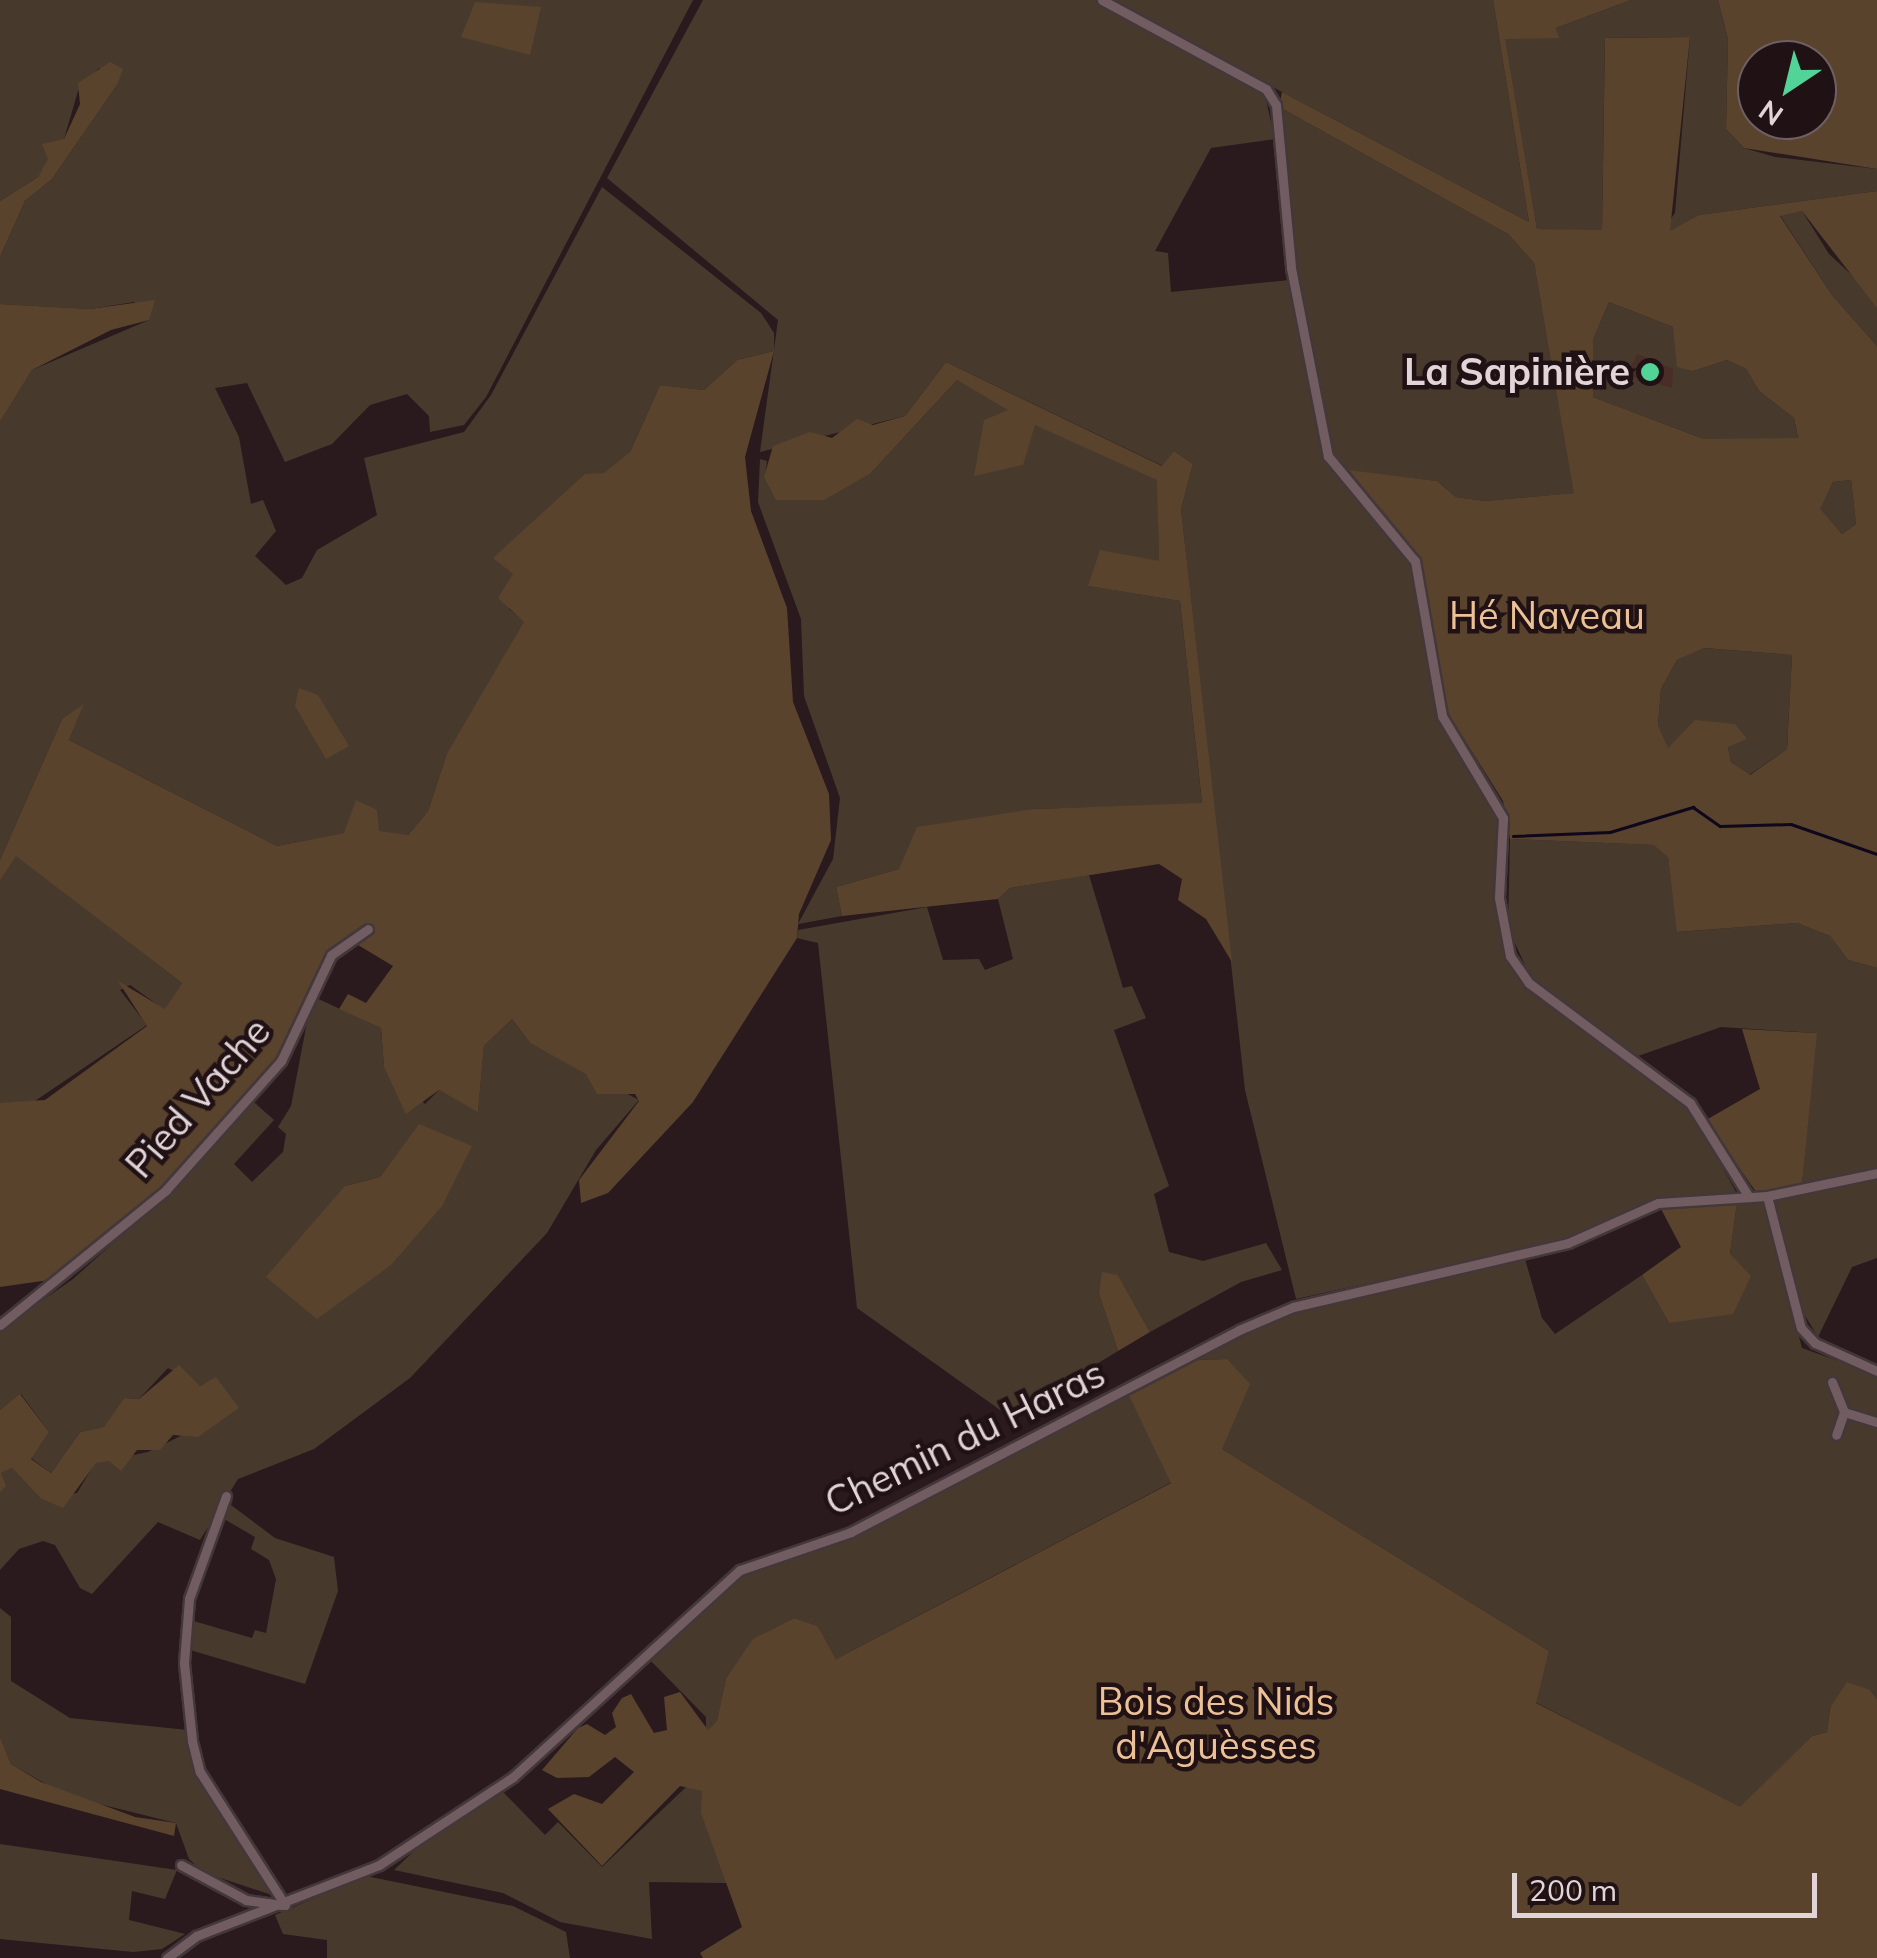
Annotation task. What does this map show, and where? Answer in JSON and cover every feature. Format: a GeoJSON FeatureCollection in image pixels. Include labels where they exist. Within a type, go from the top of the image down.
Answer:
{"type":"FeatureCollection","features":[{"type":"Feature","properties":{"kind":"street"},"geometry":{"type":"LineString","coordinates":[[1102,0],[1266,89],[1276,105],[1292,268],[1328,456],[1415,561],[1418,616],[1442,716],[1504,818],[1499,898],[1510,956],[1529,982],[1690,1102],[1749,1197]]}},
{"type":"Feature","properties":{"kind":"street","name":"Pied Vache"},"geometry":{"type":"LineString","coordinates":[[0,1326],[166,1190],[281,1060],[331,954],[368,930]]}},
{"type":"Feature","properties":{"kind":"street","name":"Chemin du Haras"},"geometry":{"type":"LineString","coordinates":[[167,1958],[196,1936],[379,1866],[513,1778],[740,1570],[851,1532],[1293,1308],[1568,1244],[1658,1203],[1768,1196],[1877,1173]]}},
{"type":"Feature","properties":{"kind":"street"},"geometry":{"type":"LineString","coordinates":[[1768,1196],[1801,1328],[1815,1343],[1877,1371]]}},
{"type":"Feature","properties":{"kind":"street"},"geometry":{"type":"LineString","coordinates":[[1832,1382],[1844,1412],[1836,1435]]}},
{"type":"Feature","properties":{"kind":"street"},"geometry":{"type":"LineString","coordinates":[[1844,1412],[1877,1422]]}},
{"type":"Feature","properties":{"kind":"street"},"geometry":{"type":"LineString","coordinates":[[226,1496],[190,1600],[184,1663],[192,1741],[200,1772],[288,1904]]}},
{"type":"Feature","properties":{"kind":"street"},"geometry":{"type":"LineString","coordinates":[[181,1865],[246,1900],[288,1904]]}},
{"type":"Feature","properties":{"kind":"shaded area"},"geometry":{"type":"Polygon","coordinates":[[[0,0],[693,0],[486,397],[464,425],[430,432],[429,416],[407,394],[370,405],[332,444],[285,462],[247,383],[215,388],[239,437],[251,504],[263,500],[276,531],[255,556],[286,585],[302,578],[317,550],[377,515],[364,458],[464,432],[491,395],[602,187],[761,313],[774,333],[774,351],[737,360],[704,390],[660,385],[630,452],[513,574],[509,609],[525,622],[447,753],[428,811],[408,835],[345,833],[277,846],[69,740],[83,706],[62,719],[0,860],[0,422],[32,370],[149,320],[134,302],[90,309],[0,304],[0,257],[25,201],[52,179],[117,85],[99,68],[78,91],[64,139],[38,177],[0,201],[0,0]]]}},
{"type":"Feature","properties":{"kind":"shaded area"},"geometry":{"type":"Polygon","coordinates":[[[703,0],[1097,0],[1265,96],[1275,139],[1211,148],[1155,251],[1168,253],[1171,292],[1290,280],[1311,360],[1322,451],[1337,466],[1298,290],[1279,107],[1508,234],[1534,263],[1575,493],[1485,501],[1456,497],[1437,481],[1342,470],[1393,521],[1425,571],[1424,605],[1463,746],[1507,815],[1497,894],[1503,949],[1517,976],[1687,1104],[1736,1192],[1656,1200],[1565,1240],[1296,1299],[1245,1090],[1181,509],[1193,464],[1174,451],[1163,466],[946,362],[905,416],[760,452],[778,320],[607,178],[703,0]]]}},
{"type":"Feature","properties":{"kind":"shaded area"},"geometry":{"type":"Polygon","coordinates":[[[1115,0],[1493,0],[1529,222],[1282,92],[1115,0]]]}},
{"type":"Feature","properties":{"kind":"shaded area"},"geometry":{"type":"Polygon","coordinates":[[[1631,0],[1718,0],[1728,39],[1726,129],[1744,148],[1775,157],[1877,169],[1877,191],[1699,215],[1670,232],[1664,228],[1675,213],[1690,37],[1605,38],[1602,231],[1537,229],[1504,38],[1558,38],[1556,28],[1631,0]]]}},
{"type":"Feature","properties":{"kind":"shaded area"},"geometry":{"type":"Polygon","coordinates":[[[1802,211],[1829,254],[1867,289],[1877,308],[1877,346],[1832,295],[1780,215],[1802,211]]]}},
{"type":"Feature","properties":{"kind":"shaded area"},"geometry":{"type":"Polygon","coordinates":[[[1609,302],[1673,327],[1693,371],[1727,360],[1746,369],[1759,391],[1794,418],[1798,439],[1704,439],[1593,397],[1593,340],[1609,302]]]}},
{"type":"Feature","properties":{"kind":"shaded area"},"geometry":{"type":"Polygon","coordinates":[[[957,380],[1158,480],[1159,562],[1089,586],[1180,601],[1202,804],[1034,809],[899,869],[836,887],[842,916],[798,924],[833,859],[840,798],[804,696],[801,619],[758,502],[760,459],[767,461],[765,477],[871,473],[957,380]]]}},
{"type":"Feature","properties":{"kind":"shaded area"},"geometry":{"type":"Polygon","coordinates":[[[1851,480],[1856,524],[1842,534],[1819,509],[1833,482],[1851,480]]]}},
{"type":"Feature","properties":{"kind":"shaded area"},"geometry":{"type":"Polygon","coordinates":[[[1703,648],[1792,655],[1787,749],[1749,775],[1731,762],[1728,747],[1668,749],[1658,725],[1661,689],[1677,660],[1703,648]]]}},
{"type":"Feature","properties":{"kind":"shaded area"},"geometry":{"type":"Polygon","coordinates":[[[1510,839],[1655,845],[1668,856],[1678,932],[1797,923],[1830,936],[1848,960],[1877,968],[1877,1170],[1802,1185],[1816,1033],[1721,1027],[1638,1056],[1532,980],[1508,928],[1510,839]]]}},
{"type":"Feature","properties":{"kind":"shaded area"},"geometry":{"type":"Polygon","coordinates":[[[16,855],[182,983],[165,1010],[130,985],[120,990],[147,1025],[32,1103],[0,1103],[0,881],[16,855]]]}},
{"type":"Feature","properties":{"kind":"shaded area"},"geometry":{"type":"Polygon","coordinates":[[[1089,875],[1123,988],[1132,986],[1146,1018],[1114,1030],[1169,1186],[1154,1194],[1169,1252],[1203,1261],[1266,1243],[1282,1270],[1241,1282],[1150,1332],[1118,1275],[1099,1294],[1118,1351],[1010,1417],[857,1308],[818,943],[797,938],[798,930],[927,907],[943,960],[979,959],[985,970],[1013,959],[998,899],[1010,888],[1089,875]]]}},
{"type":"Feature","properties":{"kind":"shaded area"},"geometry":{"type":"Polygon","coordinates":[[[312,996],[381,1028],[384,1067],[425,1104],[439,1090],[478,1111],[484,1046],[512,1019],[530,1043],[639,1100],[596,1150],[547,1233],[410,1378],[314,1449],[238,1479],[200,1540],[158,1522],[92,1594],[80,1588],[55,1545],[43,1541],[19,1549],[0,1570],[0,1473],[12,1468],[40,1498],[77,1493],[95,1463],[148,1452],[238,1408],[216,1378],[200,1386],[168,1368],[139,1399],[124,1398],[105,1427],[80,1432],[51,1473],[31,1458],[49,1432],[21,1394],[0,1410],[0,1330],[73,1279],[168,1194],[248,1097],[274,1120],[234,1164],[252,1182],[283,1152],[286,1134],[278,1127],[291,1106],[312,996]],[[419,1125],[380,1177],[345,1186],[317,1318],[419,1125]]]}},
{"type":"Feature","properties":{"kind":"shaded area"},"geometry":{"type":"Polygon","coordinates":[[[1877,1177],[1877,1258],[1852,1267],[1818,1337],[1798,1304],[1775,1198],[1877,1177]]]}},
{"type":"Feature","properties":{"kind":"shaded area"},"geometry":{"type":"Polygon","coordinates":[[[1763,1201],[1802,1348],[1877,1375],[1877,1699],[1870,1690],[1830,1707],[1827,1732],[1812,1736],[1740,1808],[1535,1702],[1549,1651],[1222,1449],[1227,1359],[1196,1360],[1291,1313],[1525,1259],[1542,1318],[1555,1334],[1642,1275],[1669,1323],[1730,1254],[1737,1203],[1763,1201]]]}},
{"type":"Feature","properties":{"kind":"shaded area"},"geometry":{"type":"Polygon","coordinates":[[[1128,1394],[1172,1482],[836,1659],[818,1626],[794,1618],[754,1639],[726,1678],[717,1722],[706,1732],[706,1717],[646,1656],[744,1570],[858,1533],[1128,1394]]]}},
{"type":"Feature","properties":{"kind":"shaded area"},"geometry":{"type":"Polygon","coordinates":[[[227,1502],[275,1538],[334,1557],[338,1591],[305,1684],[190,1650],[190,1620],[252,1638],[255,1630],[266,1633],[276,1579],[269,1560],[251,1549],[255,1537],[219,1516],[227,1502]]]}},
{"type":"Feature","properties":{"kind":"shaded area"},"geometry":{"type":"Polygon","coordinates":[[[0,1608],[11,1617],[11,1681],[70,1718],[188,1730],[199,1782],[275,1896],[205,1873],[189,1859],[176,1823],[67,1796],[11,1764],[0,1737],[0,1608]]]}},
{"type":"Feature","properties":{"kind":"shaded area"},"geometry":{"type":"Polygon","coordinates":[[[704,1770],[702,1813],[728,1883],[649,1882],[652,1939],[560,1922],[503,1893],[394,1870],[432,1834],[503,1792],[545,1835],[558,1822],[602,1867],[704,1770]]]}},
{"type":"Feature","properties":{"kind":"shaded area"},"geometry":{"type":"Polygon","coordinates":[[[0,1844],[177,1870],[165,1899],[132,1891],[129,1920],[185,1934],[162,1949],[133,1952],[0,1939],[0,1844]]]}},
{"type":"Feature","properties":{"kind":"shaded area"},"geometry":{"type":"Polygon","coordinates":[[[366,1876],[513,1906],[566,1932],[570,1958],[327,1958],[327,1940],[283,1934],[275,1915],[366,1876]]]}},
{"type":"Feature","properties":{"kind":"green space","name":"Hé Naveau"},"geometry":{"type":"Polygon","coordinates":[[[1493,0],[1631,0],[1556,28],[1559,38],[1505,39],[1537,229],[1602,230],[1605,38],[1690,37],[1670,231],[1699,215],[1877,191],[1877,308],[1802,211],[1780,216],[1832,295],[1877,346],[1877,968],[1848,960],[1830,936],[1797,923],[1677,932],[1668,857],[1654,845],[1510,839],[1503,801],[1444,707],[1418,555],[1340,469],[1437,481],[1456,497],[1485,501],[1574,493],[1534,263],[1508,234],[1279,107],[1282,92],[1529,222],[1493,0]],[[1609,302],[1593,340],[1593,397],[1704,439],[1798,438],[1794,418],[1759,391],[1746,369],[1727,360],[1693,371],[1677,367],[1673,327],[1609,302]],[[1851,480],[1833,482],[1820,509],[1842,534],[1856,524],[1851,480]],[[1704,648],[1677,660],[1661,689],[1658,725],[1668,748],[1695,720],[1735,724],[1747,739],[1728,747],[1731,762],[1750,775],[1787,749],[1792,655],[1704,648]]]}},
{"type":"Feature","properties":{"kind":"green space"},"geometry":{"type":"Polygon","coordinates":[[[1718,0],[1877,0],[1877,169],[1744,148],[1726,129],[1728,39],[1718,0]]]}},
{"type":"Feature","properties":{"kind":"green space"},"geometry":{"type":"Polygon","coordinates":[[[475,2],[541,7],[530,55],[461,37],[475,2]]]}},
{"type":"Feature","properties":{"kind":"green space"},"geometry":{"type":"Polygon","coordinates":[[[110,62],[123,69],[117,85],[52,179],[25,201],[0,257],[0,201],[38,177],[48,159],[42,144],[64,139],[80,104],[78,83],[110,62]]]}},
{"type":"Feature","properties":{"kind":"green space"},"geometry":{"type":"Polygon","coordinates":[[[155,300],[149,320],[111,330],[32,370],[0,422],[0,304],[90,309],[155,300]]]}},
{"type":"Feature","properties":{"kind":"green space"},"geometry":{"type":"Polygon","coordinates":[[[774,351],[745,457],[751,511],[787,608],[793,702],[829,794],[831,840],[799,914],[797,938],[693,1102],[608,1193],[581,1203],[579,1180],[639,1101],[635,1094],[597,1094],[586,1074],[530,1043],[512,1019],[484,1046],[478,1112],[439,1090],[406,1114],[384,1067],[381,1028],[339,1009],[348,994],[366,1003],[393,966],[348,939],[315,979],[275,1063],[169,1183],[56,1279],[0,1287],[0,1103],[45,1100],[147,1026],[118,981],[165,1009],[182,983],[16,856],[0,881],[0,860],[62,719],[84,704],[69,740],[277,846],[344,833],[356,800],[377,810],[379,831],[408,835],[428,811],[447,753],[524,622],[498,598],[513,574],[493,558],[585,474],[604,473],[630,452],[660,385],[704,390],[737,360],[774,351]]]}},
{"type":"Feature","properties":{"kind":"green space"},"geometry":{"type":"Polygon","coordinates":[[[946,362],[1162,466],[1174,451],[1193,464],[1181,509],[1232,962],[1206,919],[1178,900],[1182,879],[1159,864],[1010,888],[998,899],[842,916],[836,887],[899,869],[917,827],[1034,809],[1202,803],[1180,601],[1088,586],[1100,550],[1159,561],[1157,480],[1035,425],[1023,465],[974,476],[984,420],[1008,410],[957,380],[871,473],[824,500],[776,500],[764,477],[773,446],[810,432],[832,438],[857,419],[873,425],[905,416],[946,362]]]}},
{"type":"Feature","properties":{"kind":"green space"},"geometry":{"type":"Polygon","coordinates":[[[299,688],[318,695],[349,746],[326,759],[295,706],[299,688]]]}},
{"type":"Feature","properties":{"kind":"green space"},"geometry":{"type":"Polygon","coordinates":[[[1742,1029],[1817,1033],[1802,1185],[1756,1192],[1706,1120],[1760,1089],[1742,1029]]]}},
{"type":"Feature","properties":{"kind":"green space"},"geometry":{"type":"Polygon","coordinates":[[[419,1124],[472,1146],[442,1206],[391,1265],[317,1319],[266,1277],[345,1186],[380,1177],[419,1124]]]}},
{"type":"Feature","properties":{"kind":"green space"},"geometry":{"type":"Polygon","coordinates":[[[1737,1203],[1730,1254],[1751,1276],[1733,1314],[1669,1323],[1642,1275],[1681,1247],[1660,1207],[1737,1203]]]}},
{"type":"Feature","properties":{"kind":"green space"},"geometry":{"type":"Polygon","coordinates":[[[1102,1272],[1118,1275],[1150,1332],[1118,1351],[1099,1294],[1102,1272]]]}},
{"type":"Feature","properties":{"kind":"green space","name":"Bois des Nids d'Aguèsses"},"geometry":{"type":"Polygon","coordinates":[[[1227,1359],[1250,1384],[1222,1449],[1549,1651],[1536,1703],[1740,1807],[1812,1736],[1827,1732],[1830,1708],[1847,1682],[1870,1690],[1877,1699],[1877,1958],[703,1958],[700,1953],[742,1927],[701,1813],[702,1791],[680,1786],[602,1866],[548,1809],[574,1794],[602,1804],[634,1772],[615,1757],[589,1777],[557,1778],[542,1770],[578,1728],[587,1724],[605,1735],[616,1727],[612,1713],[622,1698],[631,1694],[654,1733],[667,1730],[664,1697],[680,1692],[708,1730],[717,1721],[726,1678],[753,1639],[794,1618],[818,1626],[836,1659],[1171,1483],[1128,1394],[1196,1360],[1227,1359]]]}},
{"type":"Feature","properties":{"kind":"green space"},"geometry":{"type":"Polygon","coordinates":[[[179,1365],[200,1386],[216,1377],[239,1408],[198,1437],[173,1435],[160,1450],[137,1450],[121,1471],[109,1461],[96,1463],[63,1508],[40,1498],[12,1468],[1,1473],[6,1486],[0,1492],[0,1410],[20,1394],[49,1432],[31,1459],[51,1473],[80,1432],[104,1427],[124,1398],[139,1399],[179,1365]]]}},
{"type":"Feature","properties":{"kind":"green space"},"geometry":{"type":"Polygon","coordinates":[[[0,1737],[11,1764],[41,1782],[135,1817],[176,1823],[174,1836],[0,1789],[0,1737]]]}},
{"type":"Feature","properties":{"kind":"building","name":"La Sapinière"},"geometry":{"type":"Polygon","coordinates":[[[1637,354],[1673,369],[1672,388],[1627,375],[1637,354]]]}},
{"type":"Feature","properties":{"kind":"waterway"},"geometry":{"type":"LineString","coordinates":[[1513,836],[1610,832],[1693,807],[1720,826],[1791,824],[1877,854]]}},
{"type":"Feature","properties":{"kind":"place","name":"La Sapinière"},"geometry":{"type":"Point","coordinates":[1650,372]}}]}
